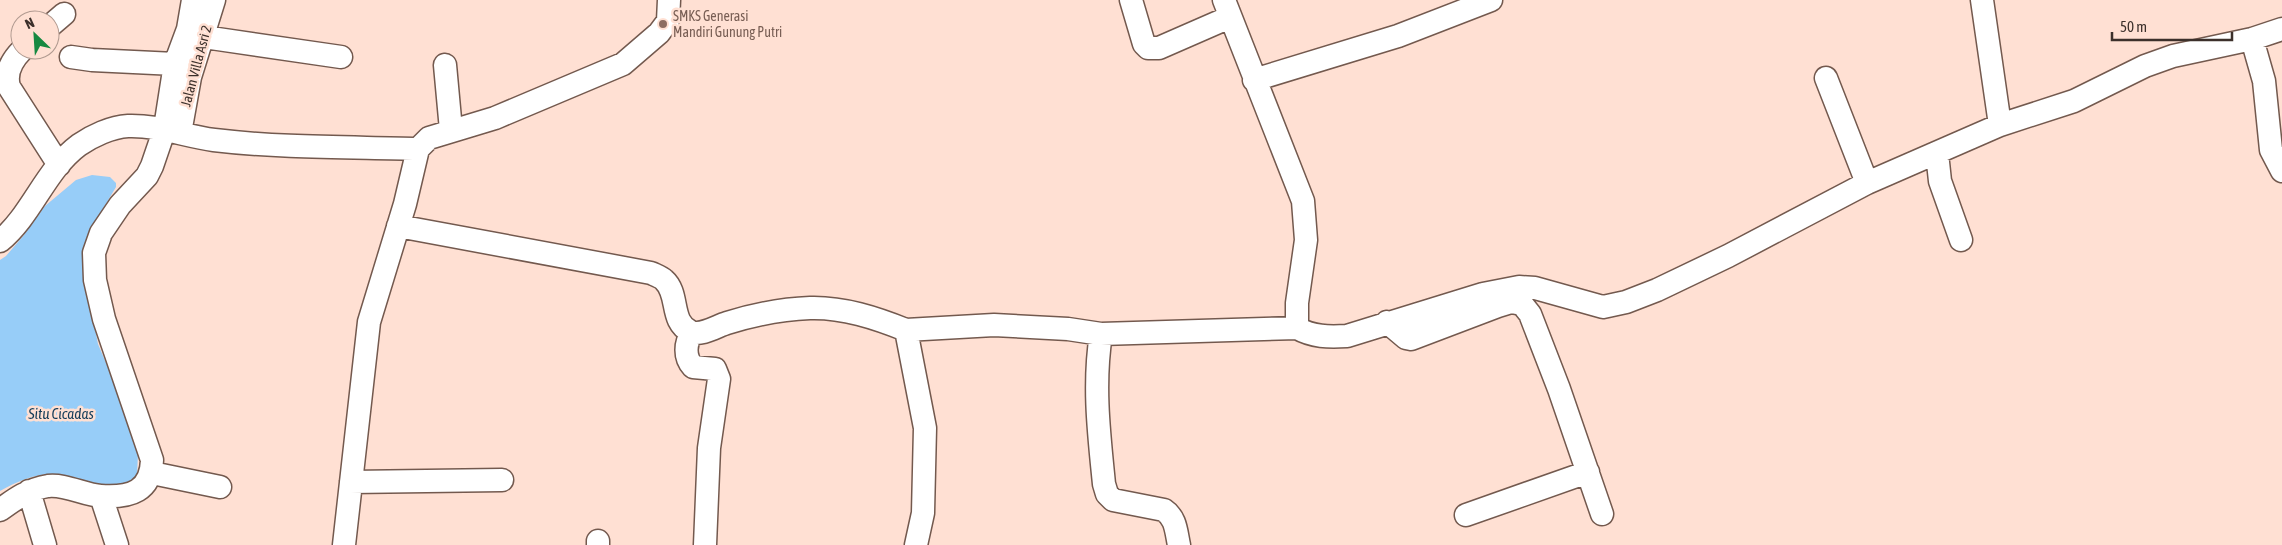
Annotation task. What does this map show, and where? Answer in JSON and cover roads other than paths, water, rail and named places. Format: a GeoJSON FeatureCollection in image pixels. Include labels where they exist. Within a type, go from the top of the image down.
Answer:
{"type":"FeatureCollection","features":[{"type":"Feature","properties":{"kind":"street"},"geometry":{"type":"LineString","coordinates":[[0,510],[29,491],[51,486],[101,496],[129,493],[144,488],[152,473],[152,460],[104,319],[95,280],[94,253],[100,233],[120,205],[147,176],[173,130],[175,64],[188,29],[193,0]]}},
{"type":"Feature","properties":{"kind":"street","name":"Jalan Villa Asri 2"},"geometry":{"type":"LineString","coordinates":[[173,130],[204,37],[214,0]]}},
{"type":"Feature","properties":{"kind":"street"},"geometry":{"type":"LineString","coordinates":[[344,545],[369,322],[398,226],[418,149],[429,138],[496,118],[623,64],[660,34],[668,20],[669,0]]}},
{"type":"Feature","properties":{"kind":"street"},"geometry":{"type":"LineString","coordinates":[[1131,0],[1144,44],[1148,48],[1159,48],[1227,8],[1303,201],[1306,240],[1297,303],[1297,328]]}},
{"type":"Feature","properties":{"kind":"street"},"geometry":{"type":"LineString","coordinates":[[1254,80],[1398,36],[1491,0]]}},
{"type":"Feature","properties":{"kind":"street"},"geometry":{"type":"LineString","coordinates":[[1982,0],[2000,126]]}},
{"type":"Feature","properties":{"kind":"street"},"geometry":{"type":"LineString","coordinates":[[398,226],[651,272],[664,280],[673,292],[676,312],[682,326],[692,333],[707,331],[750,317],[810,308],[845,311],[882,320],[906,330],[994,325],[1068,329],[1101,334],[1297,328],[1305,333],[1325,338],[1347,336],[1387,322],[1489,292],[1519,287],[1535,288],[1604,307],[1626,302],[1657,290],[1728,256],[1867,183],[2000,126],[2074,100],[2145,66],[2172,56],[2252,39],[2282,29]]}},
{"type":"Feature","properties":{"kind":"street"},"geometry":{"type":"LineString","coordinates":[[204,37],[341,57]]}},
{"type":"Feature","properties":{"kind":"street"},"geometry":{"type":"LineString","coordinates":[[2252,39],[2264,81],[2271,150],[2282,172]]}},
{"type":"Feature","properties":{"kind":"street"},"geometry":{"type":"LineString","coordinates":[[71,57],[175,64]]}},
{"type":"Feature","properties":{"kind":"street"},"geometry":{"type":"LineString","coordinates":[[15,60],[8,70],[7,80],[9,88],[59,165]]}},
{"type":"Feature","properties":{"kind":"street"},"geometry":{"type":"LineString","coordinates":[[445,65],[452,130]]}},
{"type":"Feature","properties":{"kind":"street"},"geometry":{"type":"LineString","coordinates":[[1826,78],[1867,183]]}},
{"type":"Feature","properties":{"kind":"street"},"geometry":{"type":"LineString","coordinates":[[0,242],[25,216],[59,165],[78,146],[109,130],[127,126],[173,130],[212,140],[418,149]]}},
{"type":"Feature","properties":{"kind":"street"},"geometry":{"type":"LineString","coordinates":[[1937,153],[1940,181],[1961,240]]}},
{"type":"Feature","properties":{"kind":"street"},"geometry":{"type":"LineString","coordinates":[[1387,322],[1406,338],[1411,339],[1498,306],[1511,302],[1522,304],[1530,314],[1543,347],[1602,514]]}},
{"type":"Feature","properties":{"kind":"street"},"geometry":{"type":"LineString","coordinates":[[906,330],[925,428],[923,513],[916,545]]}},
{"type":"Feature","properties":{"kind":"street"},"geometry":{"type":"LineString","coordinates":[[692,333],[687,342],[688,361],[693,367],[714,369],[719,380],[709,448],[705,545]]}},
{"type":"Feature","properties":{"kind":"street"},"geometry":{"type":"LineString","coordinates":[[1101,334],[1098,350],[1096,411],[1104,484],[1107,494],[1113,500],[1164,510],[1170,514],[1174,520],[1179,545]]}},
{"type":"Feature","properties":{"kind":"street"},"geometry":{"type":"LineString","coordinates":[[1466,515],[1588,472]]}},
{"type":"Feature","properties":{"kind":"street"},"geometry":{"type":"LineString","coordinates":[[152,473],[220,487]]}},
{"type":"Feature","properties":{"kind":"street"},"geometry":{"type":"LineString","coordinates":[[351,482],[502,480]]}},
{"type":"Feature","properties":{"kind":"street"},"geometry":{"type":"LineString","coordinates":[[29,491],[45,545]]}},
{"type":"Feature","properties":{"kind":"street"},"geometry":{"type":"LineString","coordinates":[[101,496],[117,545]]}},
{"type":"Feature","properties":{"kind":"water","name":"Situ Cicadas"},"geometry":{"type":"Polygon","coordinates":[[[92,175],[110,177],[116,183],[116,187],[94,224],[89,297],[98,344],[115,384],[138,454],[137,475],[117,486],[106,486],[96,485],[63,475],[45,474],[25,479],[0,491],[0,260],[6,256],[24,235],[45,206],[76,180],[92,175]]]}},
{"type":"Feature","properties":{"kind":"place","name":"SMKS Generasi Mandiri Gunung Putri"},"geometry":{"type":"Point","coordinates":[663,24]}}]}
